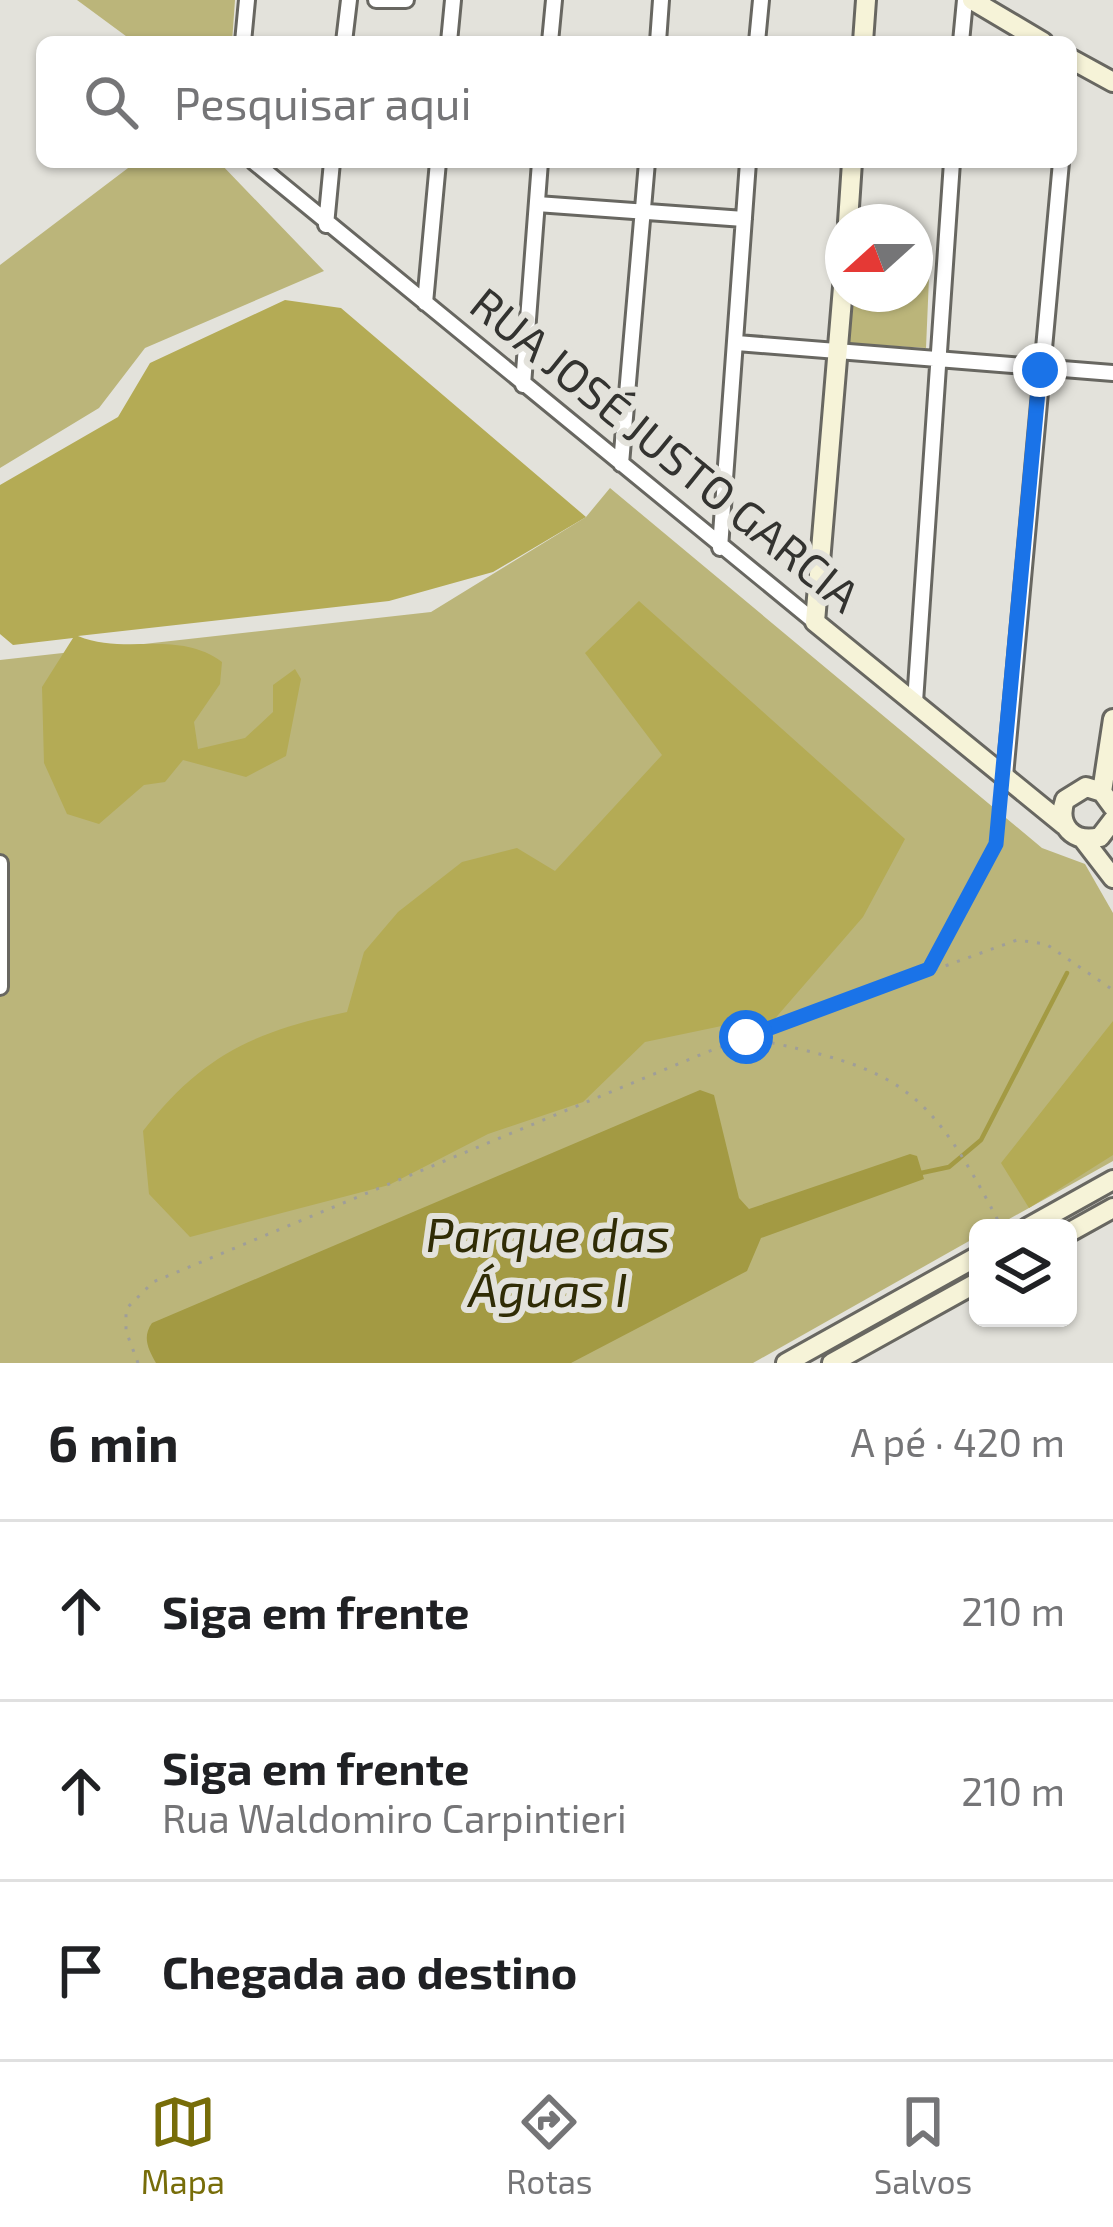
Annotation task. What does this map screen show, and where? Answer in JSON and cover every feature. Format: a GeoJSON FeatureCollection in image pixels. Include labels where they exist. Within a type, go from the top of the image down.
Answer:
{"type":"FeatureCollection","features":[{"type":"Feature","properties":{"kind":"street"},"geometry":{"type":"LineString","coordinates":[[244,36],[247,0]]}},
{"type":"Feature","properties":{"kind":"street"},"geometry":{"type":"LineString","coordinates":[[345,36],[349,0]]}},
{"type":"Feature","properties":{"kind":"street"},"geometry":{"type":"LineString","coordinates":[[376,0],[406,0]]}},
{"type":"Feature","properties":{"kind":"street"},"geometry":{"type":"LineString","coordinates":[[450,36],[453,0]]}},
{"type":"Feature","properties":{"kind":"street"},"geometry":{"type":"LineString","coordinates":[[551,36],[554,0]]}},
{"type":"Feature","properties":{"kind":"street"},"geometry":{"type":"LineString","coordinates":[[658,36],[661,0]]}},
{"type":"Feature","properties":{"kind":"street"},"geometry":{"type":"LineString","coordinates":[[758,36],[761,0]]}},
{"type":"Feature","properties":{"kind":"street"},"geometry":{"type":"LineString","coordinates":[[863,36],[866,0]]}},
{"type":"Feature","properties":{"kind":"street"},"geometry":{"type":"LineString","coordinates":[[948,0],[967,4],[1031,36]]}},
{"type":"Feature","properties":{"kind":"street"},"geometry":{"type":"LineString","coordinates":[[963,36],[967,4]]}},
{"type":"Feature","properties":{"kind":"street"},"geometry":{"type":"LineString","coordinates":[[1077,63],[1113,82]]}},
{"type":"Feature","properties":{"kind":"street","name":"RUA JOSÉ JUSTO GARCIA"},"geometry":{"type":"LineString","coordinates":[[261,168],[1064,825]]}},
{"type":"Feature","properties":{"kind":"street"},"geometry":{"type":"LineString","coordinates":[[326,225],[331,168]]}},
{"type":"Feature","properties":{"kind":"street"},"geometry":{"type":"LineString","coordinates":[[425,303],[437,168]]}},
{"type":"Feature","properties":{"kind":"street"},"geometry":{"type":"LineString","coordinates":[[523,385],[540,168]]}},
{"type":"Feature","properties":{"kind":"street"},"geometry":{"type":"LineString","coordinates":[[621,464],[647,168]]}},
{"type":"Feature","properties":{"kind":"street"},"geometry":{"type":"LineString","coordinates":[[720,548],[748,168]]}},
{"type":"Feature","properties":{"kind":"street"},"geometry":{"type":"LineString","coordinates":[[849,204],[852,168]]}},
{"type":"Feature","properties":{"kind":"street"},"geometry":{"type":"LineString","coordinates":[[914,702],[951,168]]}},
{"type":"Feature","properties":{"kind":"street"},"geometry":{"type":"LineString","coordinates":[[1005,776],[1060,168]]}},
{"type":"Feature","properties":{"kind":"street"},"geometry":{"type":"LineString","coordinates":[[537,204],[744,219]]}},
{"type":"Feature","properties":{"kind":"street"},"geometry":{"type":"LineString","coordinates":[[814,622],[842,312]]}},
{"type":"Feature","properties":{"kind":"street"},"geometry":{"type":"LineString","coordinates":[[737,343],[1113,373]]}},
{"type":"Feature","properties":{"kind":"street"},"geometry":{"type":"LineString","coordinates":[[1110,872],[1113,719]]}},
{"type":"Feature","properties":{"kind":"street"},"geometry":{"type":"LineString","coordinates":[[1028,797],[1065,800],[1078,789],[1110,798]]}},
{"type":"Feature","properties":{"kind":"street"},"geometry":{"type":"LineString","coordinates":[[1083,839],[1100,837],[1110,798]]}},
{"type":"Feature","properties":{"kind":"street"},"geometry":{"type":"LineString","coordinates":[[1065,800],[1064,825],[1083,839],[1110,872]]}},
{"type":"Feature","properties":{"kind":"street"},"geometry":{"type":"LineString","coordinates":[[0,863],[0,987]]}},
{"type":"Feature","properties":{"kind":"street"},"geometry":{"type":"LineString","coordinates":[[1043,1219],[1113,1180]]}},
{"type":"Feature","properties":{"kind":"street"},"geometry":{"type":"LineString","coordinates":[[1077,1228],[1113,1208]]}},
{"type":"Feature","properties":{"kind":"street"},"geometry":{"type":"LineString","coordinates":[[786,1363],[969,1261]]}},
{"type":"Feature","properties":{"kind":"street"},"geometry":{"type":"LineString","coordinates":[[832,1363],[969,1287]]}},
{"type":"Feature","properties":{"kind":"path"},"geometry":{"type":"LineString","coordinates":[[929,969],[996,844],[1005,776]]}},
{"type":"Feature","properties":{"kind":"path"},"geometry":{"type":"LineString","coordinates":[[138,1363],[126,1331],[126,1309],[153,1282],[746,1037],[929,969],[1028,940],[1046,944],[1113,990]]}},
{"type":"Feature","properties":{"kind":"path"},"geometry":{"type":"LineString","coordinates":[[746,1037],[842,1057],[912,1091],[938,1117],[997,1219]]}},
{"type":"Feature","properties":{"kind":"shaded area"},"geometry":{"type":"Polygon","coordinates":[[[77,0],[235,0],[232,36],[126,36],[77,0]]]}},
{"type":"Feature","properties":{"kind":"shaded area"},"geometry":{"type":"Polygon","coordinates":[[[128,168],[225,168],[324,271],[145,348],[99,408],[0,468],[0,265],[128,168]]]}},
{"type":"Feature","properties":{"kind":"shaded area"},"geometry":{"type":"Polygon","coordinates":[[[285,300],[341,308],[586,517],[493,572],[389,601],[78,636],[114,644],[187,647],[222,662],[220,684],[194,722],[198,749],[245,738],[273,712],[273,685],[295,669],[301,679],[286,756],[246,777],[183,760],[165,782],[144,785],[99,824],[67,814],[44,763],[42,687],[73,638],[13,645],[0,634],[0,485],[118,417],[150,363],[285,300]]]}},
{"type":"Feature","properties":{"kind":"shaded area"},"geometry":{"type":"Polygon","coordinates":[[[847,312],[928,312],[926,348],[845,343],[847,312]]]}},
{"type":"Feature","properties":{"kind":"shaded area"},"geometry":{"type":"Polygon","coordinates":[[[610,488],[1042,848],[1085,864],[1113,913],[1113,1161],[1009,1219],[969,1219],[969,1241],[753,1363],[0,1363],[0,660],[431,612],[586,517],[610,488]]]}},
{"type":"Feature","properties":{"kind":"shaded area"},"geometry":{"type":"Polygon","coordinates":[[[639,601],[905,839],[863,917],[772,1022],[736,1023],[645,1042],[583,1102],[488,1134],[389,1185],[190,1237],[149,1194],[143,1131],[165,1105],[233,1050],[285,1028],[347,1012],[364,952],[398,912],[462,862],[517,848],[555,871],[662,755],[585,653],[639,601]]]}},
{"type":"Feature","properties":{"kind":"shaded area"},"geometry":{"type":"Polygon","coordinates":[[[1113,1021],[1113,1155],[1029,1208],[1001,1163],[1113,1021]]]}},
{"type":"Feature","properties":{"kind":"water","name":"Parque das Águas I"},"geometry":{"type":"Polygon","coordinates":[[[700,1090],[714,1095],[739,1198],[749,1209],[910,1154],[917,1156],[924,1179],[761,1238],[747,1271],[571,1363],[156,1363],[151,1353],[147,1338],[152,1323],[700,1090]]]}},
{"type":"Feature","properties":{"kind":"waterway"},"geometry":{"type":"LineString","coordinates":[[921,1173],[949,1167],[981,1140],[1067,973]]}},
{"type":"Feature","properties":{"kind":"route"},"geometry":{"type":"LineString","coordinates":[[746,1037],[929,969],[996,844],[1040,370]]}}]}
